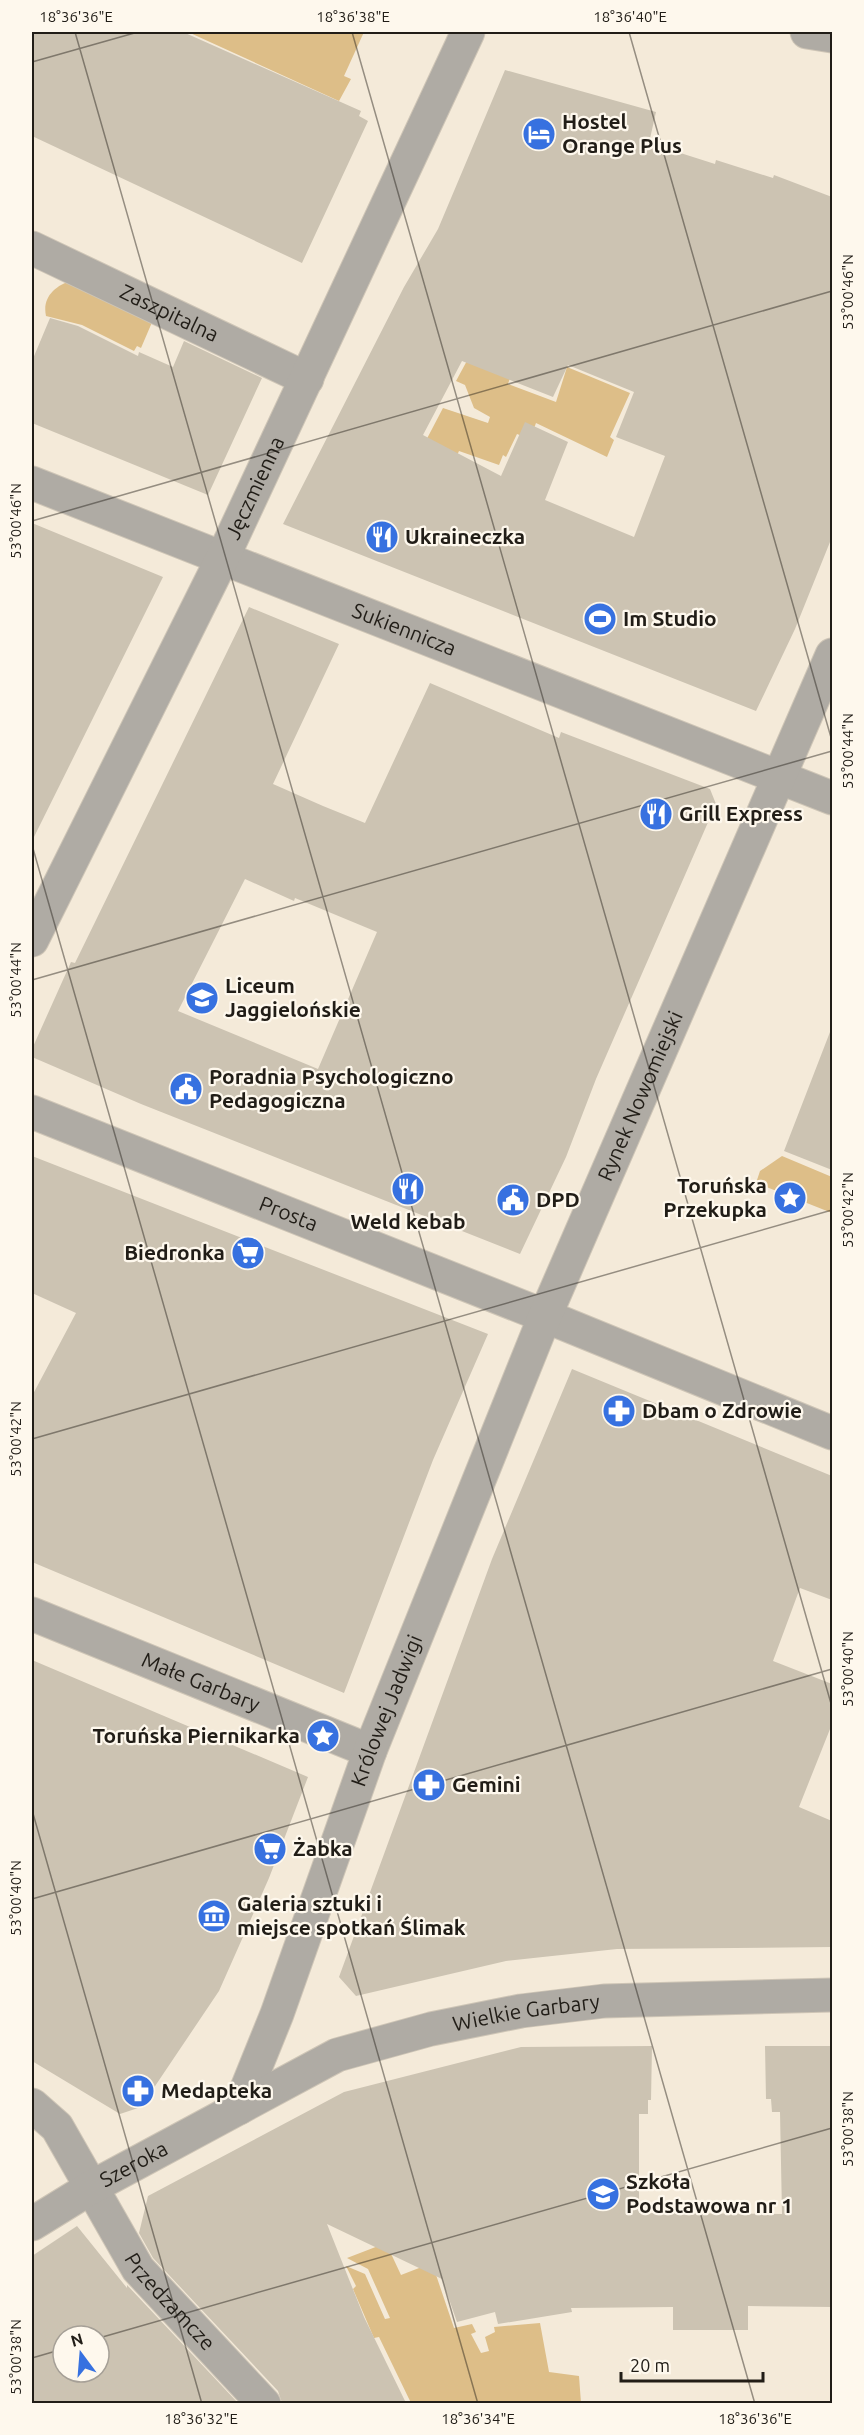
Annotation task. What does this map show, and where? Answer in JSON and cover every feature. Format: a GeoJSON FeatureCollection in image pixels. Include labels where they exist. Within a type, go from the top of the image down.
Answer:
{"type":"FeatureCollection","features":[{"type":"Feature","properties":{"kind":"street","name":"Jęczmienna"},"geometry":{"type":"LineString","coordinates":[[32,940],[222,559],[468,32]]}},
{"type":"Feature","properties":{"kind":"street"},"geometry":{"type":"LineString","coordinates":[[807,32],[832,36]]}},
{"type":"Feature","properties":{"kind":"street","name":"Zaszpitalna"},"geometry":{"type":"LineString","coordinates":[[32,248],[307,379]]}},
{"type":"Feature","properties":{"kind":"street","name":"Sukiennicza"},"geometry":{"type":"LineString","coordinates":[[32,483],[778,776]]}},
{"type":"Feature","properties":{"kind":"street","name":"Rynek Nowomiejski"},"geometry":{"type":"LineString","coordinates":[[545,1316],[832,655]]}},
{"type":"Feature","properties":{"kind":"street"},"geometry":{"type":"LineString","coordinates":[[778,776],[832,798]]}},
{"type":"Feature","properties":{"kind":"street","name":"Prosta"},"geometry":{"type":"LineString","coordinates":[[32,1112],[545,1316]]}},
{"type":"Feature","properties":{"kind":"street"},"geometry":{"type":"LineString","coordinates":[[545,1316],[832,1433]]}},
{"type":"Feature","properties":{"kind":"street","name":"Królowej Jadwigi"},"geometry":{"type":"LineString","coordinates":[[238,2108],[277,2014],[370,1751],[545,1316]]}},
{"type":"Feature","properties":{"kind":"street","name":"Małe Garbary"},"geometry":{"type":"LineString","coordinates":[[32,1614],[370,1751]]}},
{"type":"Feature","properties":{"kind":"street","name":"Wielkie Garbary"},"geometry":{"type":"LineString","coordinates":[[238,2108],[337,2055],[431,2029],[521,2011],[604,2001],[832,1995]]}},
{"type":"Feature","properties":{"kind":"street","name":"Przedzamcze"},"geometry":{"type":"LineString","coordinates":[[32,2105],[57,2127],[138,2269],[264,2403]]}},
{"type":"Feature","properties":{"kind":"street","name":"Szeroka"},"geometry":{"type":"LineString","coordinates":[[32,2224],[92,2187],[238,2108]]}},
{"type":"Feature","properties":{"kind":"shaded area"},"geometry":{"type":"Polygon","coordinates":[[[188,32],[364,32],[344,76],[351,79],[339,101],[188,32]]]}},
{"type":"Feature","properties":{"kind":"shaded area"},"geometry":{"type":"Polygon","coordinates":[[[72,280],[153,320],[141,348],[137,346],[134,351],[82,325],[46,316],[46,303],[51,293],[60,285],[72,280]]]}},
{"type":"Feature","properties":{"kind":"shaded area"},"geometry":{"type":"Polygon","coordinates":[[[482,333],[519,351],[508,384],[556,402],[567,367],[630,393],[610,437],[614,440],[607,457],[536,423],[530,439],[517,434],[506,457],[503,455],[499,465],[459,451],[433,508],[399,492],[443,408],[488,423],[490,417],[474,408],[465,385],[456,381],[482,333]]]}},
{"type":"Feature","properties":{"kind":"shaded area"},"geometry":{"type":"Polygon","coordinates":[[[782,1156],[832,1177],[832,1213],[756,1183],[760,1171],[782,1156]]]}},
{"type":"Feature","properties":{"kind":"shaded area"},"geometry":{"type":"Polygon","coordinates":[[[386,2243],[401,2275],[432,2263],[454,2328],[472,2324],[476,2332],[471,2334],[481,2353],[489,2351],[485,2337],[495,2332],[494,2327],[540,2323],[549,2372],[579,2376],[581,2403],[411,2403],[379,2337],[374,2338],[353,2289],[356,2286],[346,2266],[365,2274],[385,2319],[390,2318],[368,2269],[347,2258],[386,2243]]]}},
{"type":"Feature","properties":{"kind":"building"},"geometry":{"type":"Polygon","coordinates":[[[32,32],[183,32],[361,111],[359,116],[368,121],[302,263],[32,136],[32,32]]]}},
{"type":"Feature","properties":{"kind":"building"},"geometry":{"type":"Polygon","coordinates":[[[505,70],[656,112],[649,143],[715,164],[716,160],[773,178],[774,175],[832,197],[832,537],[795,629],[756,711],[283,524],[404,287],[438,229],[505,70]],[[462,361],[423,435],[501,476],[525,422],[568,442],[545,500],[634,537],[665,456],[616,437],[634,392],[568,365],[553,397],[462,361]]]}},
{"type":"Feature","properties":{"kind":"building"},"geometry":{"type":"Polygon","coordinates":[[[50,318],[78,326],[138,356],[139,352],[173,367],[184,341],[262,378],[208,495],[32,423],[32,361],[50,318]]]}},
{"type":"Feature","properties":{"kind":"building"},"geometry":{"type":"Polygon","coordinates":[[[32,523],[163,577],[32,841],[32,523]]]}},
{"type":"Feature","properties":{"kind":"building"},"geometry":{"type":"Polygon","coordinates":[[[249,607],[339,644],[273,784],[323,806],[365,823],[430,683],[559,738],[561,732],[710,789],[716,804],[596,1079],[566,1157],[520,1254],[141,1104],[32,1057],[32,1049],[71,962],[75,963],[249,607]],[[245,879],[178,1011],[318,1069],[377,932],[295,898],[294,901],[245,879]]]}},
{"type":"Feature","properties":{"kind":"building"},"geometry":{"type":"Polygon","coordinates":[[[830,1032],[832,1033],[832,1170],[784,1151],[830,1032]]]}},
{"type":"Feature","properties":{"kind":"building"},"geometry":{"type":"Polygon","coordinates":[[[32,1156],[488,1334],[433,1460],[344,1693],[32,1562],[32,1396],[76,1313],[32,1293],[32,1156]]]}},
{"type":"Feature","properties":{"kind":"building"},"geometry":{"type":"Polygon","coordinates":[[[572,1369],[832,1476],[832,1600],[800,1588],[773,1661],[832,1684],[832,1724],[799,1807],[832,1821],[832,1947],[617,1949],[506,1961],[356,1996],[339,1977],[492,1559],[572,1369]]]}},
{"type":"Feature","properties":{"kind":"building"},"geometry":{"type":"Polygon","coordinates":[[[32,1660],[308,1777],[269,1878],[219,1991],[141,2107],[120,2114],[32,2061],[32,1660]]]}},
{"type":"Feature","properties":{"kind":"building"},"geometry":{"type":"Polygon","coordinates":[[[652,2046],[651,2100],[648,2100],[648,2114],[639,2114],[639,2213],[782,2214],[780,2112],[772,2112],[771,2099],[766,2099],[765,2046],[832,2046],[832,2307],[748,2306],[748,2330],[673,2330],[673,2307],[571,2308],[572,2312],[498,2324],[495,2312],[457,2322],[442,2279],[327,2224],[364,2317],[406,2403],[282,2403],[278,2391],[153,2258],[139,2233],[148,2196],[344,2092],[521,2047],[652,2046]]]}},
{"type":"Feature","properties":{"kind":"building"},"geometry":{"type":"Polygon","coordinates":[[[77,2226],[127,2288],[127,2285],[238,2403],[32,2403],[32,2256],[77,2226]]]}},
{"type":"Feature","properties":{"kind":"place","name":"Hostel Orange Plus"},"geometry":{"type":"Point","coordinates":[539,134]}},
{"type":"Feature","properties":{"kind":"place","name":"Ukraineczka"},"geometry":{"type":"Point","coordinates":[382,537]}},
{"type":"Feature","properties":{"kind":"place","name":"Im Studio"},"geometry":{"type":"Point","coordinates":[600,619]}},
{"type":"Feature","properties":{"kind":"place","name":"Grill Express"},"geometry":{"type":"Point","coordinates":[656,814]}},
{"type":"Feature","properties":{"kind":"place","name":"Liceum Jaggielońskie"},"geometry":{"type":"Point","coordinates":[202,998]}},
{"type":"Feature","properties":{"kind":"place","name":"Poradnia Psychologiczno Pedagogiczna"},"geometry":{"type":"Point","coordinates":[186,1089]}},
{"type":"Feature","properties":{"kind":"place","name":"Weld kebab"},"geometry":{"type":"Point","coordinates":[408,1189]}},
{"type":"Feature","properties":{"kind":"place","name":"Toruńska Przekupka"},"geometry":{"type":"Point","coordinates":[790,1198]}},
{"type":"Feature","properties":{"kind":"place","name":"DPD"},"geometry":{"type":"Point","coordinates":[513,1200]}},
{"type":"Feature","properties":{"kind":"place","name":"Biedronka"},"geometry":{"type":"Point","coordinates":[248,1253]}},
{"type":"Feature","properties":{"kind":"place","name":"Dbam o Zdrowie"},"geometry":{"type":"Point","coordinates":[619,1411]}},
{"type":"Feature","properties":{"kind":"place","name":"Toruńska Piernikarka"},"geometry":{"type":"Point","coordinates":[323,1736]}},
{"type":"Feature","properties":{"kind":"place","name":"Gemini"},"geometry":{"type":"Point","coordinates":[429,1785]}},
{"type":"Feature","properties":{"kind":"place","name":"Żabka"},"geometry":{"type":"Point","coordinates":[270,1849]}},
{"type":"Feature","properties":{"kind":"place","name":"Galeria sztuki i miejsce spotkań Ślimak"},"geometry":{"type":"Point","coordinates":[214,1916]}},
{"type":"Feature","properties":{"kind":"place","name":"Medapteka"},"geometry":{"type":"Point","coordinates":[138,2091]}},
{"type":"Feature","properties":{"kind":"place","name":"Szkoła Podstawowa nr 1"},"geometry":{"type":"Point","coordinates":[603,2194]}}]}
